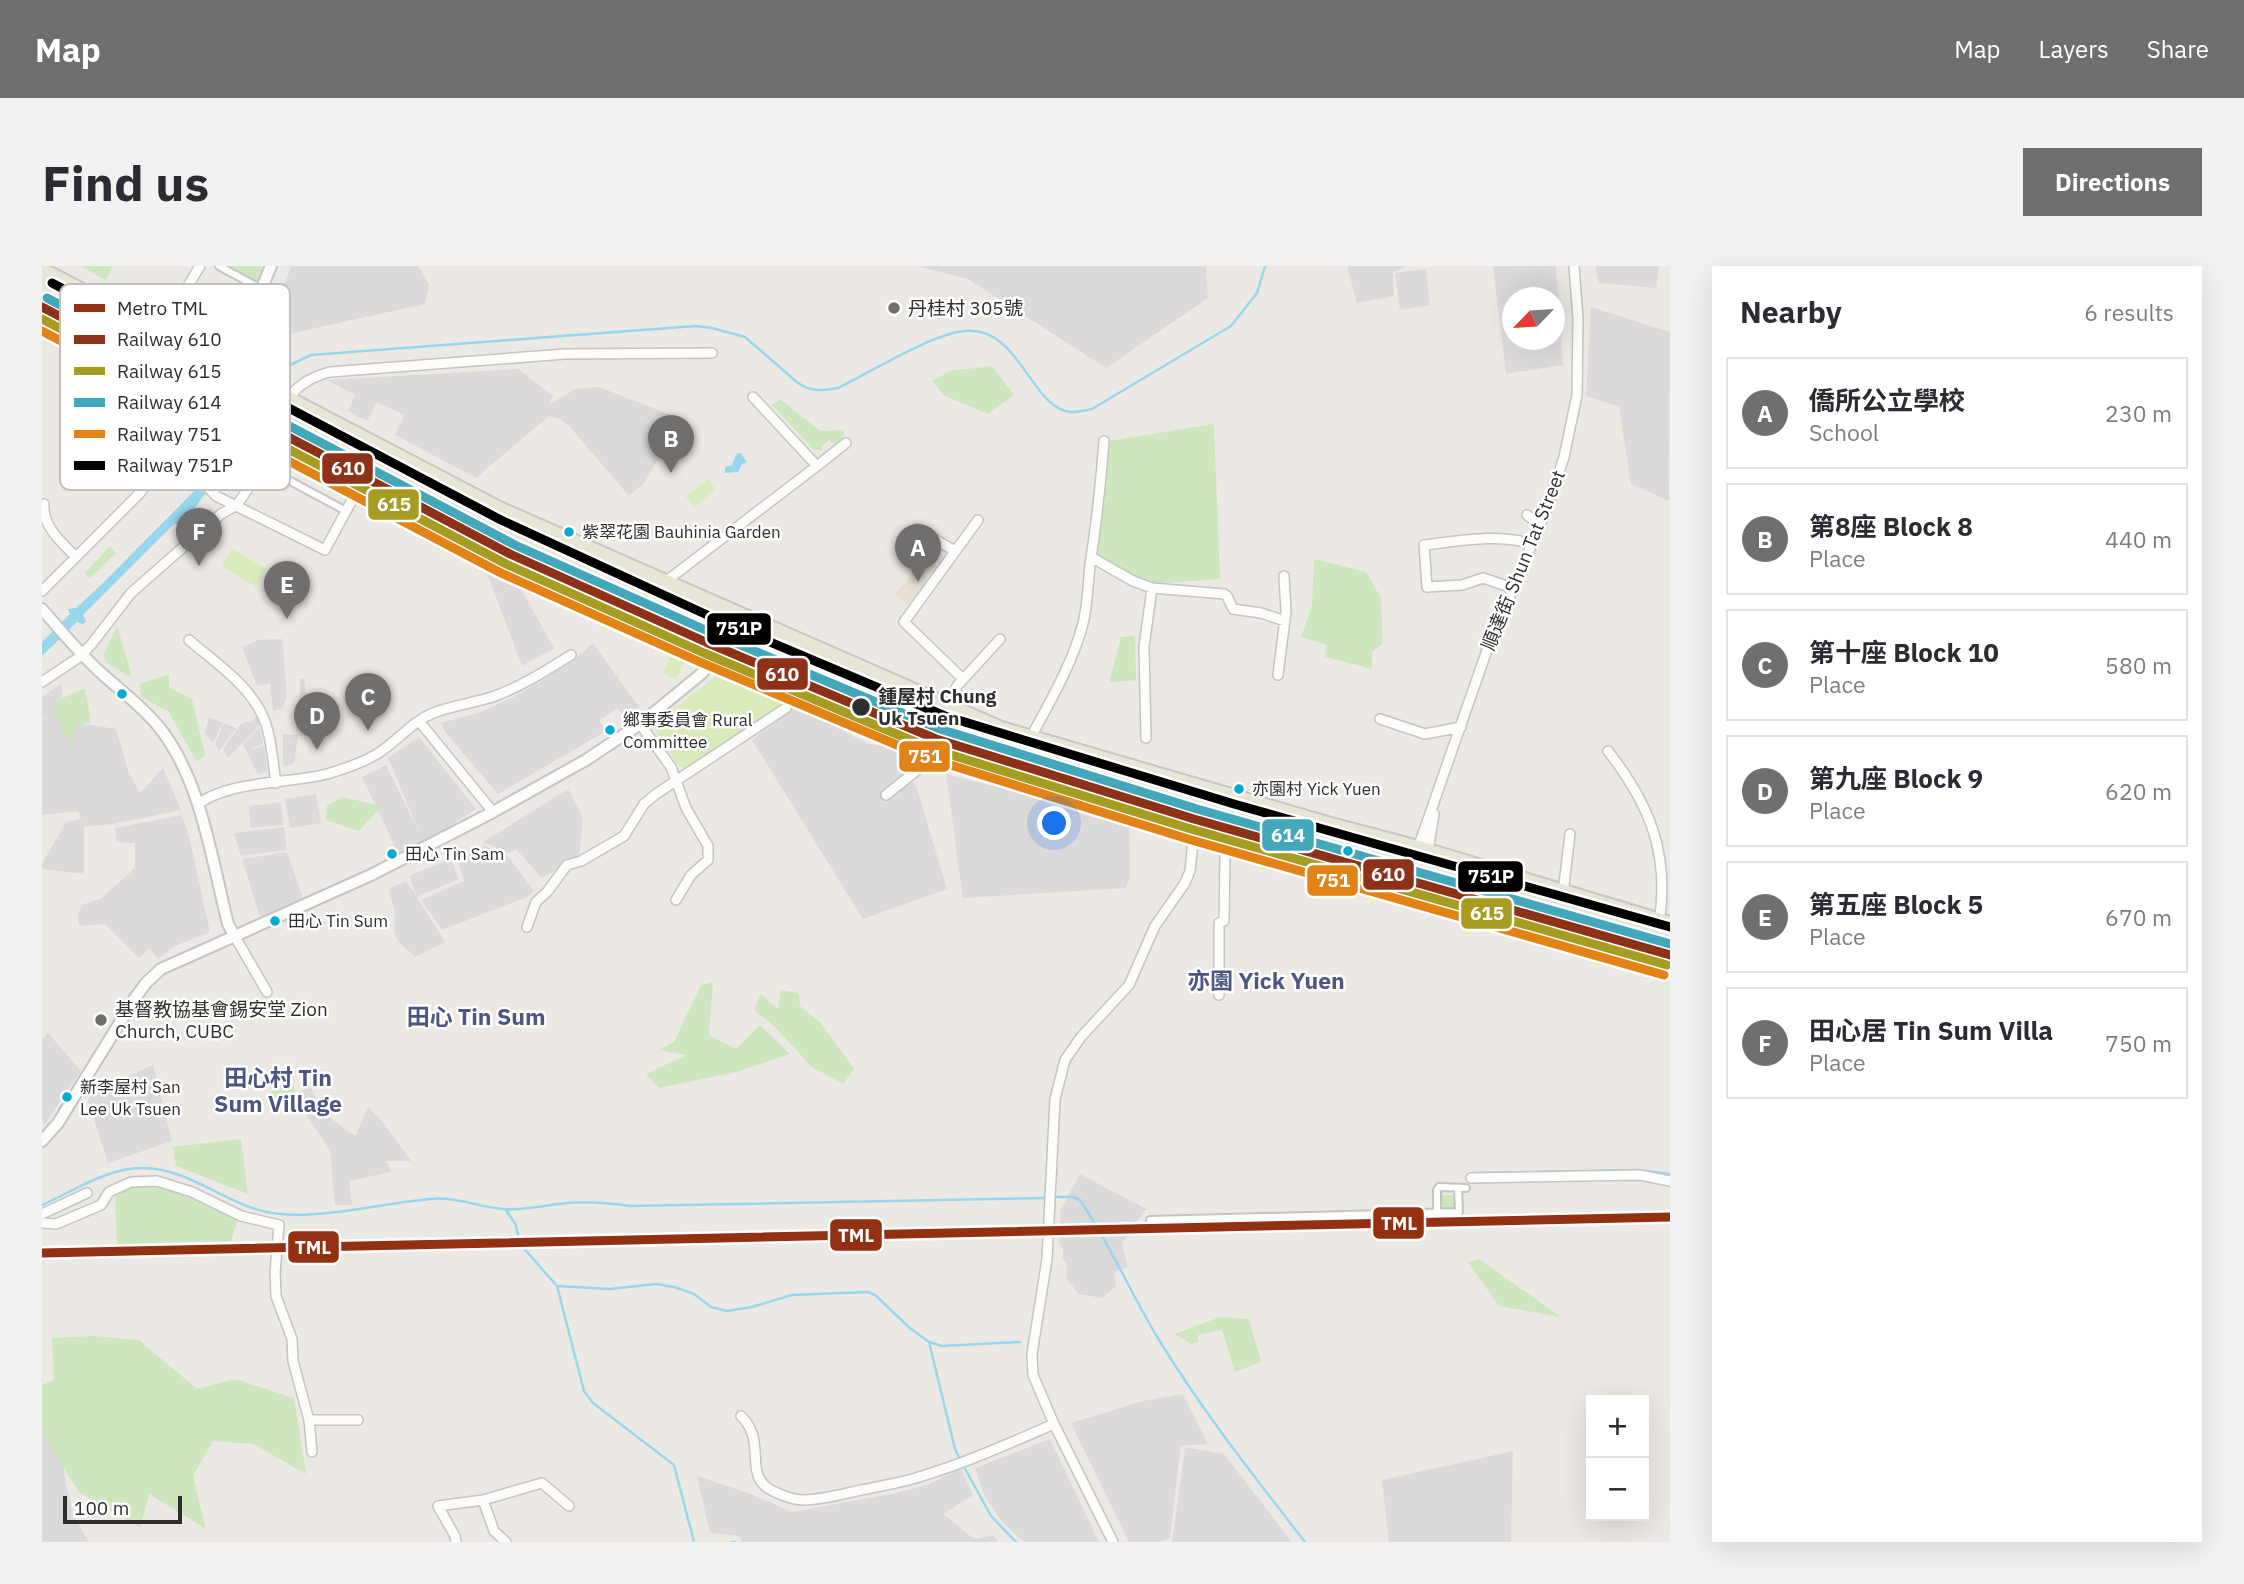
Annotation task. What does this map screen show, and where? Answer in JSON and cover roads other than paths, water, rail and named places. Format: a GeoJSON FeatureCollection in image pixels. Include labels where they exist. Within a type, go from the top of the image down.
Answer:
{"type":"FeatureCollection","features":[{"type":"Feature","properties":{"kind":"main road"},"geometry":{"type":"LineString","coordinates":[[42,270],[69,284]]}},
{"type":"Feature","properties":{"kind":"main road"},"geometry":{"type":"LineString","coordinates":[[42,284],[60,293]]}},
{"type":"Feature","properties":{"kind":"main road"},"geometry":{"type":"LineString","coordinates":[[290,407],[499,509],[740,615],[950,716],[987,737],[996,751]]}},
{"type":"Feature","properties":{"kind":"main road"},"geometry":{"type":"LineString","coordinates":[[290,409],[315,430],[505,528],[732,628],[950,716],[1025,744],[1222,808],[1665,928]]}},
{"type":"Feature","properties":{"kind":"main road"},"geometry":{"type":"LineString","coordinates":[[987,737],[1025,744],[1327,824],[1420,861],[1563,893],[1665,928]]}},
{"type":"Feature","properties":{"kind":"main road"},"geometry":{"type":"LineString","coordinates":[[996,751],[1025,744]]}},
{"type":"Feature","properties":{"kind":"main road"},"geometry":{"type":"LineString","coordinates":[[988,771],[996,751]]}},
{"type":"Feature","properties":{"kind":"main road"},"geometry":{"type":"LineString","coordinates":[[1407,896],[1420,861]]}},
{"type":"Feature","properties":{"kind":"street"},"geometry":{"type":"LineString","coordinates":[[189,284],[199,266]]}},
{"type":"Feature","properties":{"kind":"street"},"geometry":{"type":"LineString","coordinates":[[219,266],[253,284]]}},
{"type":"Feature","properties":{"kind":"street"},"geometry":{"type":"LineString","coordinates":[[264,284],[271,266]]}},
{"type":"Feature","properties":{"kind":"street","name":"順達街 Shun Tat Street"},"geometry":{"type":"LineString","coordinates":[[1420,861],[1435,805],[1487,650],[1540,525],[1564,457],[1577,395],[1578,319],[1574,266]]}},
{"type":"Feature","properties":{"kind":"street"},"geometry":{"type":"LineString","coordinates":[[42,324],[60,335]]}},
{"type":"Feature","properties":{"kind":"street"},"geometry":{"type":"LineString","coordinates":[[290,398],[306,382],[330,372],[565,354],[712,353]]}},
{"type":"Feature","properties":{"kind":"street"},"geometry":{"type":"LineString","coordinates":[[753,397],[817,466]]}},
{"type":"Feature","properties":{"kind":"street"},"geometry":{"type":"LineString","coordinates":[[290,429],[315,430]]}},
{"type":"Feature","properties":{"kind":"street"},"geometry":{"type":"LineString","coordinates":[[1025,744],[1075,650],[1088,604],[1104,441]]}},
{"type":"Feature","properties":{"kind":"street"},"geometry":{"type":"LineString","coordinates":[[665,582],[846,443]]}},
{"type":"Feature","properties":{"kind":"street"},"geometry":{"type":"LineString","coordinates":[[290,481],[346,511]]}},
{"type":"Feature","properties":{"kind":"street"},"geometry":{"type":"LineString","coordinates":[[210,490],[216,496],[325,550],[360,484]]}},
{"type":"Feature","properties":{"kind":"street"},"geometry":{"type":"LineString","coordinates":[[42,591],[142,490]]}},
{"type":"Feature","properties":{"kind":"street"},"geometry":{"type":"LineString","coordinates":[[42,682],[82,654],[131,593],[221,514],[237,505],[248,490]]}},
{"type":"Feature","properties":{"kind":"street"},"geometry":{"type":"LineString","coordinates":[[44,504],[44,523],[76,558]]}},
{"type":"Feature","properties":{"kind":"street"},"geometry":{"type":"LineString","coordinates":[[1527,515],[1540,525]]}},
{"type":"Feature","properties":{"kind":"street"},"geometry":{"type":"LineString","coordinates":[[963,679],[904,622],[978,520]]}},
{"type":"Feature","properties":{"kind":"street"},"geometry":{"type":"LineString","coordinates":[[917,529],[955,551]]}},
{"type":"Feature","properties":{"kind":"street"},"geometry":{"type":"LineString","coordinates":[[1513,588],[1483,578],[1462,585],[1427,587],[1424,545],[1478,538],[1532,544]]}},
{"type":"Feature","properties":{"kind":"street"},"geometry":{"type":"LineString","coordinates":[[1091,557],[1133,581],[1152,588],[1213,592],[1227,596],[1233,609],[1261,613],[1285,621]]}},
{"type":"Feature","properties":{"kind":"street"},"geometry":{"type":"LineString","coordinates":[[1278,676],[1285,621],[1284,576]]}},
{"type":"Feature","properties":{"kind":"street"},"geometry":{"type":"LineString","coordinates":[[1146,738],[1144,647],[1152,588]]}},
{"type":"Feature","properties":{"kind":"street"},"geometry":{"type":"LineString","coordinates":[[42,609],[82,654],[130,696],[161,729],[176,753],[198,804],[228,924],[267,992]]}},
{"type":"Feature","properties":{"kind":"street"},"geometry":{"type":"LineString","coordinates":[[42,1141],[58,1123],[146,983],[168,965],[371,875],[562,774],[640,724],[701,674],[717,654],[740,615]]}},
{"type":"Feature","properties":{"kind":"street"},"geometry":{"type":"LineString","coordinates":[[950,716],[957,686],[1000,639]]}},
{"type":"Feature","properties":{"kind":"street"},"geometry":{"type":"LineString","coordinates":[[189,640],[243,686],[256,704],[269,735],[276,783]]}},
{"type":"Feature","properties":{"kind":"street"},"geometry":{"type":"LineString","coordinates":[[198,804],[207,797],[233,789],[327,774],[356,764],[379,753],[433,713],[495,696],[571,655]]}},
{"type":"Feature","properties":{"kind":"street"},"geometry":{"type":"LineString","coordinates":[[527,927],[536,902],[567,866],[624,836],[644,804],[786,708]]}},
{"type":"Feature","properties":{"kind":"street"},"geometry":{"type":"LineString","coordinates":[[1380,719],[1425,734],[1461,727]]}},
{"type":"Feature","properties":{"kind":"street"},"geometry":{"type":"LineString","coordinates":[[419,721],[493,812]]}},
{"type":"Feature","properties":{"kind":"street"},"geometry":{"type":"LineString","coordinates":[[640,724],[671,767],[675,781],[708,846],[708,860],[691,875],[676,900]]}},
{"type":"Feature","properties":{"kind":"street"},"geometry":{"type":"LineString","coordinates":[[1608,751],[1629,778],[1652,818],[1658,835],[1663,862],[1665,928]]}},
{"type":"Feature","properties":{"kind":"street"},"geometry":{"type":"LineString","coordinates":[[886,795],[926,763],[934,760],[988,771],[1124,814]]}},
{"type":"Feature","properties":{"kind":"street"},"geometry":{"type":"LineString","coordinates":[[1113,1542],[1054,1424],[1033,1375],[1032,1354],[1047,1259],[1058,1082],[1072,1050],[1129,985],[1155,926],[1182,890],[1190,871],[1191,838],[1196,811],[1184,796]]}},
{"type":"Feature","properties":{"kind":"street"},"geometry":{"type":"LineString","coordinates":[[1196,811],[1222,808]]}},
{"type":"Feature","properties":{"kind":"street"},"geometry":{"type":"LineString","coordinates":[[1563,893],[1570,834]]}},
{"type":"Feature","properties":{"kind":"street"},"geometry":{"type":"LineString","coordinates":[[1191,838],[1214,839],[1224,848],[1224,920],[1219,923],[1219,995]]}},
{"type":"Feature","properties":{"kind":"street"},"geometry":{"type":"LineString","coordinates":[[1350,886],[1351,880],[1354,879],[1598,952]]}},
{"type":"Feature","properties":{"kind":"street"},"geometry":{"type":"LineString","coordinates":[[1471,1178],[1640,1175],[1670,1181]]}},
{"type":"Feature","properties":{"kind":"street"},"geometry":{"type":"LineString","coordinates":[[42,1223],[56,1224],[100,1205],[109,1192],[131,1182],[157,1181],[192,1192],[241,1216],[279,1226],[276,1296],[292,1339],[293,1362],[309,1420],[312,1452]]}},
{"type":"Feature","properties":{"kind":"street"},"geometry":{"type":"LineString","coordinates":[[1437,1213],[1439,1187],[1466,1188]]}},
{"type":"Feature","properties":{"kind":"street"},"geometry":{"type":"LineString","coordinates":[[1150,1220],[1459,1212],[1458,1188]]}},
{"type":"Feature","properties":{"kind":"street"},"geometry":{"type":"LineString","coordinates":[[42,1214],[87,1192]]}},
{"type":"Feature","properties":{"kind":"street"},"geometry":{"type":"LineString","coordinates":[[741,1416],[749,1423],[755,1437],[760,1479],[767,1488],[801,1500],[917,1478],[970,1460],[1054,1424]]}},
{"type":"Feature","properties":{"kind":"street"},"geometry":{"type":"LineString","coordinates":[[309,1420],[358,1420]]}},
{"type":"Feature","properties":{"kind":"street"},"geometry":{"type":"LineString","coordinates":[[456,1542],[455,1535],[438,1506],[483,1500],[542,1483],[569,1506]]}},
{"type":"Feature","properties":{"kind":"street"},"geometry":{"type":"LineString","coordinates":[[483,1500],[494,1531],[506,1542]]}},
{"type":"Feature","properties":{"kind":"water"},"geometry":{"type":"Polygon","coordinates":[[[737,453],[741,453],[747,463],[742,464],[738,472],[725,473],[725,467],[732,465],[737,453]]]}},
{"type":"Feature","properties":{"kind":"water"},"geometry":{"type":"Polygon","coordinates":[[[195,490],[209,490],[180,528],[175,523],[83,615],[86,621],[83,624],[77,622],[42,656],[42,642],[70,614],[68,609],[76,608],[195,490]]]}},
{"type":"Feature","properties":{"kind":"waterway"},"geometry":{"type":"LineString","coordinates":[[290,365],[311,355],[695,326],[745,337],[798,383],[807,388],[822,390],[838,388],[919,346],[952,333],[965,331],[984,333],[999,341],[1045,397],[1057,407],[1076,412],[1092,409],[1231,326],[1257,293],[1265,266]]}},
{"type":"Feature","properties":{"kind":"waterway"},"geometry":{"type":"LineString","coordinates":[[42,1205],[103,1176],[141,1168],[177,1174],[263,1211],[298,1215],[439,1198],[511,1209],[583,1202],[630,1206],[1043,1198]]}},
{"type":"Feature","properties":{"kind":"waterway"},"geometry":{"type":"LineString","coordinates":[[1483,1173],[1638,1170],[1670,1174]]}},
{"type":"Feature","properties":{"kind":"waterway"},"geometry":{"type":"LineString","coordinates":[[1057,1197],[1080,1200],[1173,1362],[1227,1441],[1305,1542]]}},
{"type":"Feature","properties":{"kind":"waterway"},"geometry":{"type":"LineString","coordinates":[[506,1210],[516,1225],[520,1244],[557,1286],[584,1391],[593,1403],[674,1465],[694,1542]]}},
{"type":"Feature","properties":{"kind":"waterway"},"geometry":{"type":"LineString","coordinates":[[557,1286],[610,1289],[656,1284],[694,1294],[711,1307],[727,1311],[792,1295],[868,1292],[875,1295],[929,1342],[942,1346],[1020,1342]]}},
{"type":"Feature","properties":{"kind":"waterway"},"geometry":{"type":"LineString","coordinates":[[929,1342],[955,1449],[960,1459]]}},
{"type":"Feature","properties":{"kind":"waterway"},"geometry":{"type":"LineString","coordinates":[[964,1467],[991,1516],[1016,1542]]}},
{"type":"Feature","properties":{"kind":"metro line","name":"TML"},"geometry":{"type":"LineString","coordinates":[[42,1253],[1670,1217]]}},
{"type":"Feature","properties":{"kind":"rail line","name":"751P"},"geometry":{"type":"LineString","coordinates":[[52,283],[60,287]]}},
{"type":"Feature","properties":{"kind":"rail line","name":"614"},"geometry":{"type":"LineString","coordinates":[[47,298],[60,305]]}},
{"type":"Feature","properties":{"kind":"rail line","name":"610"},"geometry":{"type":"LineString","coordinates":[[42,307],[60,316]]}},
{"type":"Feature","properties":{"kind":"rail line","name":"615"},"geometry":{"type":"LineString","coordinates":[[42,319],[60,329]]}},
{"type":"Feature","properties":{"kind":"rail line","name":"751"},"geometry":{"type":"LineString","coordinates":[[42,331],[60,340]]}},
{"type":"Feature","properties":{"kind":"rail line","name":"751P"},"geometry":{"type":"LineString","coordinates":[[290,409],[501,520],[718,620],[945,716],[1234,804],[1670,927]]}},
{"type":"Feature","properties":{"kind":"rail line","name":"614"},"geometry":{"type":"LineString","coordinates":[[290,426],[515,545],[712,633],[940,729],[1197,809],[1670,944]]}},
{"type":"Feature","properties":{"kind":"rail line","name":"610"},"geometry":{"type":"LineString","coordinates":[[290,438],[510,554],[708,643],[936,739],[1194,819],[1670,955]]}},
{"type":"Feature","properties":{"kind":"rail line","name":"615"},"geometry":{"type":"LineString","coordinates":[[290,450],[506,564],[704,653],[932,749],[1191,829],[1667,965]]}},
{"type":"Feature","properties":{"kind":"rail line","name":"751"},"geometry":{"type":"LineString","coordinates":[[290,462],[501,573],[700,662],[928,758],[1188,839],[1664,975]]}},
{"type":"Feature","properties":{"kind":"place","name":"丹桂村 305號"},"geometry":{"type":"Point","coordinates":[894,308]}},
{"type":"Feature","properties":{"kind":"place","name":"第8座 Block 8"},"geometry":{"type":"Point","coordinates":[671,473]}},
{"type":"Feature","properties":{"kind":"place","name":"紫翠花園 Bauhinia Garden"},"geometry":{"type":"Point","coordinates":[569,532]}},
{"type":"Feature","properties":{"kind":"place","name":"田心居 Tin Sum Villa"},"geometry":{"type":"Point","coordinates":[199,566]}},
{"type":"Feature","properties":{"kind":"place","name":"僑所公立學校"},"geometry":{"type":"Point","coordinates":[918,582]}},
{"type":"Feature","properties":{"kind":"place","name":"第五座 Block 5"},"geometry":{"type":"Point","coordinates":[287,619]}},
{"type":"Feature","properties":{"kind":"place","name":"鍾屋村 Chung Uk Tsuen"},"geometry":{"type":"Point","coordinates":[861,707]}},
{"type":"Feature","properties":{"kind":"place","name":"鄉事委員會 Rural Committee"},"geometry":{"type":"Point","coordinates":[610,730]}},
{"type":"Feature","properties":{"kind":"place","name":"第十座 Block 10"},"geometry":{"type":"Point","coordinates":[368,731]}},
{"type":"Feature","properties":{"kind":"place","name":"第九座 Block 9"},"geometry":{"type":"Point","coordinates":[317,750]}},
{"type":"Feature","properties":{"kind":"place","name":"亦園村 Yick Yuen"},"geometry":{"type":"Point","coordinates":[1239,789]}},
{"type":"Feature","properties":{"kind":"place","name":"田心 Tin Sam"},"geometry":{"type":"Point","coordinates":[392,854]}},
{"type":"Feature","properties":{"kind":"place","name":"田心 Tin Sum"},"geometry":{"type":"Point","coordinates":[275,921]}},
{"type":"Feature","properties":{"kind":"place","name":"基督教協基會錫安堂 Zion Church, CUBC"},"geometry":{"type":"Point","coordinates":[101,1020]}},
{"type":"Feature","properties":{"kind":"place","name":"新李屋村 San Lee Uk Tsuen"},"geometry":{"type":"Point","coordinates":[67,1097]}},
{"type":"Feature","properties":{"kind":"district","name":"亦園 Yick Yuen"},"geometry":{"type":"Point","coordinates":[1266,980]}},
{"type":"Feature","properties":{"kind":"district","name":"田心 Tin Sum"},"geometry":{"type":"Point","coordinates":[476,1016]}},
{"type":"Feature","properties":{"kind":"district","name":"田心村 Tin Sum Village"},"geometry":{"type":"Point","coordinates":[278,1090]}}]}
